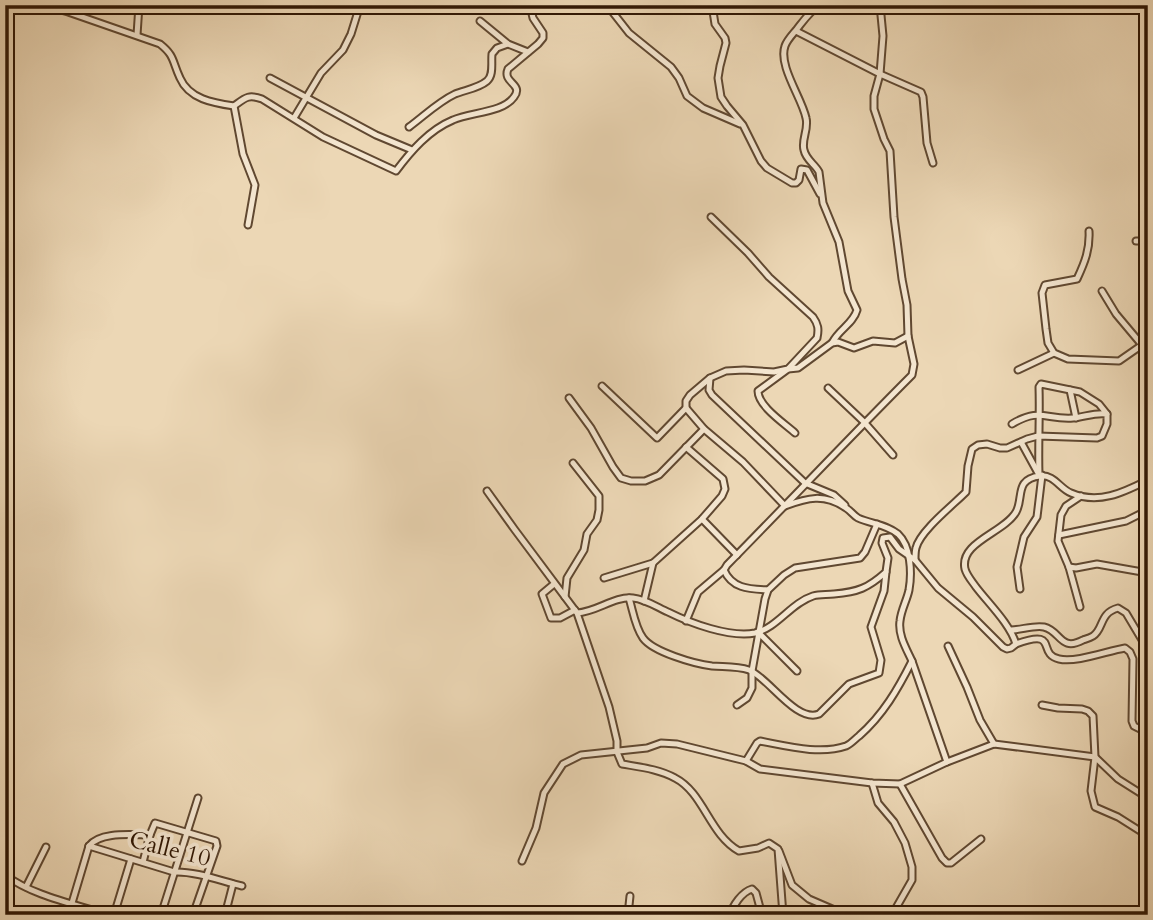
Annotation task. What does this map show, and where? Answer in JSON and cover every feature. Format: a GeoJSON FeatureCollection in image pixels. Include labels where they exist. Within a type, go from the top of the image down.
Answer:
{"type":"FeatureCollection","features":[{"type":"Feature","properties":{"kind":"street"},"geometry":{"type":"LineString","coordinates":[[42,5],[160,44],[171,53],[180,80],[187,90],[201,99],[234,106],[247,97],[254,96],[323,137],[396,171],[412,150],[449,121],[502,107],[517,93],[506,73],[543,38],[530,5]]}},
{"type":"Feature","properties":{"kind":"street"},"geometry":{"type":"LineString","coordinates":[[68,12],[71,5]]}},
{"type":"Feature","properties":{"kind":"street"},"geometry":{"type":"LineString","coordinates":[[137,35],[139,5]]}},
{"type":"Feature","properties":{"kind":"street"},"geometry":{"type":"LineString","coordinates":[[294,118],[321,73],[343,50],[351,34],[359,5]]}},
{"type":"Feature","properties":{"kind":"street"},"geometry":{"type":"LineString","coordinates":[[607,5],[629,33],[671,67],[687,96],[703,108],[743,125]]}},
{"type":"Feature","properties":{"kind":"street"},"geometry":{"type":"LineString","coordinates":[[712,5],[715,24],[726,43],[718,78],[721,97],[743,125],[755,150],[768,168],[792,183],[799,180],[801,169],[807,170],[819,191],[839,242],[848,291],[857,310],[854,318],[841,329],[832,342],[798,368],[774,372],[726,372],[710,378],[686,401],[686,408],[704,429],[743,462],[785,506]]}},
{"type":"Feature","properties":{"kind":"street"},"geometry":{"type":"LineString","coordinates":[[820,5],[813,9],[789,39],[783,55],[806,119],[804,152],[818,167],[823,203]]}},
{"type":"Feature","properties":{"kind":"street"},"geometry":{"type":"LineString","coordinates":[[686,621],[698,592],[724,570],[912,375],[914,364],[908,336],[907,305],[892,195],[890,151],[874,109],[883,36],[880,5]]}},
{"type":"Feature","properties":{"kind":"street"},"geometry":{"type":"LineString","coordinates":[[480,21],[508,44],[528,52]]}},
{"type":"Feature","properties":{"kind":"street"},"geometry":{"type":"LineString","coordinates":[[796,31],[921,92],[933,163]]}},
{"type":"Feature","properties":{"kind":"street"},"geometry":{"type":"LineString","coordinates":[[409,127],[457,93],[485,83],[491,72],[492,54],[497,48],[508,44]]}},
{"type":"Feature","properties":{"kind":"street"},"geometry":{"type":"LineString","coordinates":[[270,78],[376,135],[412,150]]}},
{"type":"Feature","properties":{"kind":"street"},"geometry":{"type":"LineString","coordinates":[[234,106],[243,154],[254,185],[248,225]]}},
{"type":"Feature","properties":{"kind":"street"},"geometry":{"type":"LineString","coordinates":[[711,217],[818,323],[817,338],[788,369],[758,391],[761,403],[795,433]]}},
{"type":"Feature","properties":{"kind":"street"},"geometry":{"type":"LineString","coordinates":[[1089,230],[1090,246],[1077,279],[1045,285],[1042,293],[1048,343],[1054,353],[1068,359],[1119,361],[1145,345],[1116,314],[1101,291]]}},
{"type":"Feature","properties":{"kind":"street"},"geometry":{"type":"LineString","coordinates":[[1136,241],[1148,241]]}},
{"type":"Feature","properties":{"kind":"street"},"geometry":{"type":"LineString","coordinates":[[832,342],[854,348],[873,341],[895,343],[908,336]]}},
{"type":"Feature","properties":{"kind":"street"},"geometry":{"type":"LineString","coordinates":[[1018,370],[1054,353]]}},
{"type":"Feature","properties":{"kind":"street"},"geometry":{"type":"LineString","coordinates":[[710,378],[709,390],[712,395],[805,483],[834,495],[853,515],[862,520],[897,533],[913,558],[939,588],[1003,647],[1012,648],[1032,638],[1040,638],[1053,656],[1060,659],[1125,648],[1130,652],[1133,659],[1132,722],[1148,733]]}},
{"type":"Feature","properties":{"kind":"street"},"geometry":{"type":"LineString","coordinates":[[947,762],[912,661],[902,640],[899,622],[909,588],[913,558],[921,538],[966,492],[972,449],[978,445],[1007,448],[1038,436],[1101,436],[1107,424],[1107,414],[1099,404],[1088,396],[1041,384],[1038,436],[1041,475],[1037,517],[1024,537],[1020,552],[1017,567],[1020,589]]}},
{"type":"Feature","properties":{"kind":"street"},"geometry":{"type":"LineString","coordinates":[[602,386],[657,439],[686,408]]}},
{"type":"Feature","properties":{"kind":"street"},"geometry":{"type":"LineString","coordinates":[[828,388],[864,422],[893,455]]}},
{"type":"Feature","properties":{"kind":"street"},"geometry":{"type":"LineString","coordinates":[[1070,390],[1076,418]]}},
{"type":"Feature","properties":{"kind":"street"},"geometry":{"type":"LineString","coordinates":[[569,398],[621,478],[631,481],[645,481],[659,475],[704,429]]}},
{"type":"Feature","properties":{"kind":"street"},"geometry":{"type":"LineString","coordinates":[[1013,424],[1025,416],[1076,418],[1098,413],[1107,414]]}},
{"type":"Feature","properties":{"kind":"street"},"geometry":{"type":"LineString","coordinates":[[1021,442],[1041,475]]}},
{"type":"Feature","properties":{"kind":"street"},"geometry":{"type":"LineString","coordinates":[[604,578],[653,562],[702,519],[722,496],[725,489],[723,479],[686,447]]}},
{"type":"Feature","properties":{"kind":"street"},"geometry":{"type":"LineString","coordinates":[[565,598],[567,578],[584,551],[587,534],[597,520],[599,510],[599,496],[573,463]]}},
{"type":"Feature","properties":{"kind":"street"},"geometry":{"type":"LineString","coordinates":[[1016,644],[1011,630],[970,578],[966,570],[967,554],[976,543],[999,530],[1014,516],[1023,485],[1041,475],[1051,477],[1070,493],[1096,498],[1117,495],[1148,480]]}},
{"type":"Feature","properties":{"kind":"street"},"geometry":{"type":"LineString","coordinates":[[487,491],[576,611],[609,707],[617,752],[622,764],[677,778],[694,795],[718,833],[733,848],[745,851],[769,843],[778,849],[792,885],[809,899],[846,915]]}},
{"type":"Feature","properties":{"kind":"street"},"geometry":{"type":"LineString","coordinates":[[1080,607],[1069,567],[1058,541],[1061,515],[1066,506],[1081,496]]}},
{"type":"Feature","properties":{"kind":"street"},"geometry":{"type":"LineString","coordinates":[[785,506],[808,498],[820,498],[848,509]]}},
{"type":"Feature","properties":{"kind":"street"},"geometry":{"type":"LineString","coordinates":[[1059,535],[1126,521],[1148,510]]}},
{"type":"Feature","properties":{"kind":"street"},"geometry":{"type":"LineString","coordinates":[[702,519],[737,555]]}},
{"type":"Feature","properties":{"kind":"street"},"geometry":{"type":"LineString","coordinates":[[737,705],[750,694],[752,688],[751,671],[768,590],[795,568],[860,558],[877,524]]}},
{"type":"Feature","properties":{"kind":"street"},"geometry":{"type":"LineString","coordinates":[[629,598],[639,631],[652,646],[699,664],[730,666],[751,671],[779,696],[809,716],[814,716],[849,684],[879,673],[881,660],[871,627],[884,591],[888,558],[882,543],[883,538],[890,537],[899,549],[913,558]]}},
{"type":"Feature","properties":{"kind":"street"},"geometry":{"type":"LineString","coordinates":[[644,601],[653,562]]}},
{"type":"Feature","properties":{"kind":"street"},"geometry":{"type":"LineString","coordinates":[[1069,567],[1097,564],[1148,573]]}},
{"type":"Feature","properties":{"kind":"street"},"geometry":{"type":"LineString","coordinates":[[724,570],[727,578],[741,587],[768,590]]}},
{"type":"Feature","properties":{"kind":"street"},"geometry":{"type":"LineString","coordinates":[[554,583],[542,594],[551,618],[560,618],[576,611],[584,613],[616,600],[629,598],[644,601],[686,621],[746,634],[758,632],[775,622],[803,600],[863,589],[886,572]]}},
{"type":"Feature","properties":{"kind":"street"},"geometry":{"type":"LineString","coordinates":[[1011,630],[1041,626],[1049,629],[1063,642],[1079,643],[1092,637],[1105,616],[1118,608],[1126,613],[1148,650]]}},
{"type":"Feature","properties":{"kind":"street"},"geometry":{"type":"LineString","coordinates":[[758,632],[797,671]]}},
{"type":"Feature","properties":{"kind":"street"},"geometry":{"type":"LineString","coordinates":[[948,646],[980,720],[994,744]]}},
{"type":"Feature","properties":{"kind":"street"},"geometry":{"type":"LineString","coordinates":[[746,761],[760,741],[827,750],[848,745],[883,711],[912,661]]}},
{"type":"Feature","properties":{"kind":"street"},"geometry":{"type":"LineString","coordinates":[[1042,705],[1088,711],[1093,716],[1095,757],[1091,791],[1095,807],[1118,817],[1148,836]]}},
{"type":"Feature","properties":{"kind":"street"},"geometry":{"type":"LineString","coordinates":[[522,861],[536,828],[544,793],[563,764],[581,755],[646,748],[661,743],[677,744],[746,761],[760,769],[873,783],[900,783],[994,744],[1095,757],[1118,779],[1148,798]]}},
{"type":"Feature","properties":{"kind":"street"},"geometry":{"type":"LineString","coordinates":[[873,783],[878,803],[894,822],[905,843],[912,867],[912,880],[892,915]]}},
{"type":"Feature","properties":{"kind":"street"},"geometry":{"type":"LineString","coordinates":[[900,783],[947,863],[951,863],[981,839]]}},
{"type":"Feature","properties":{"kind":"street"},"geometry":{"type":"LineString","coordinates":[[177,915],[161,913],[198,798]]}},
{"type":"Feature","properties":{"kind":"street"},"geometry":{"type":"LineString","coordinates":[[143,862],[155,823],[216,841],[217,846],[193,915]]}},
{"type":"Feature","properties":{"kind":"street"},"geometry":{"type":"LineString","coordinates":[[72,903],[89,846],[95,839],[150,835]]}},
{"type":"Feature","properties":{"kind":"street","name":"Calle 10"},"geometry":{"type":"LineString","coordinates":[[89,846],[174,872],[242,886]]}},
{"type":"Feature","properties":{"kind":"street"},"geometry":{"type":"LineString","coordinates":[[26,887],[46,847]]}},
{"type":"Feature","properties":{"kind":"street"},"geometry":{"type":"LineString","coordinates":[[778,849],[783,915]]}},
{"type":"Feature","properties":{"kind":"street"},"geometry":{"type":"LineString","coordinates":[[114,915],[131,859]]}},
{"type":"Feature","properties":{"kind":"street"},"geometry":{"type":"LineString","coordinates":[[5,875],[26,887],[72,903],[86,911],[108,915]]}},
{"type":"Feature","properties":{"kind":"street"},"geometry":{"type":"LineString","coordinates":[[225,915],[233,884]]}},
{"type":"Feature","properties":{"kind":"street"},"geometry":{"type":"LineString","coordinates":[[730,915],[744,892],[752,889],[756,893],[762,915]]}},
{"type":"Feature","properties":{"kind":"street"},"geometry":{"type":"LineString","coordinates":[[628,915],[631,896]]}}]}
